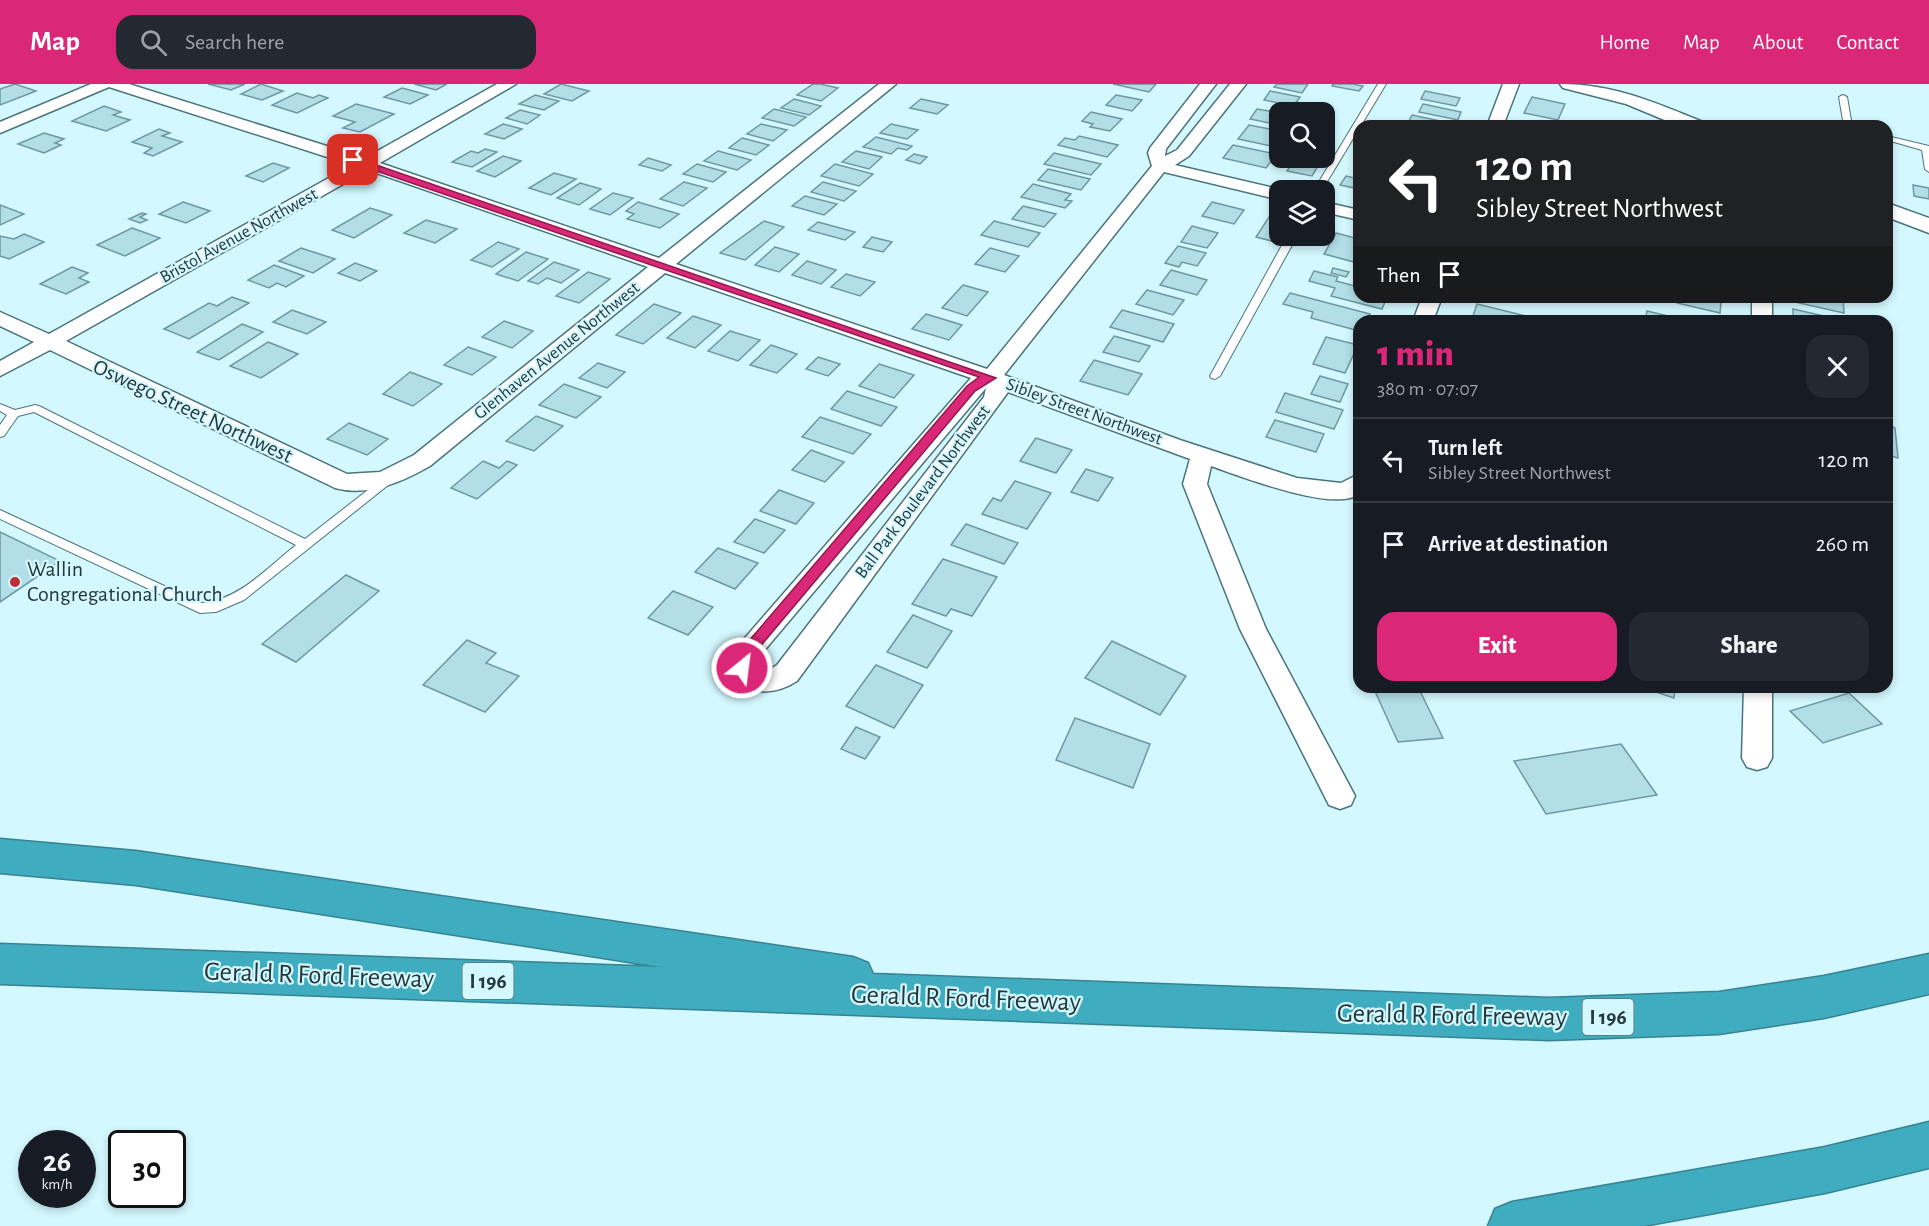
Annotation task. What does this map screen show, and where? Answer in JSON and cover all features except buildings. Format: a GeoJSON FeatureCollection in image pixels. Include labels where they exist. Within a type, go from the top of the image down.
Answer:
{"type":"FeatureCollection","features":[{"type":"Feature","properties":{"kind":"highway"},"geometry":{"type":"LineString","coordinates":[[0,856],[136,868],[976,997]]}},
{"type":"Feature","properties":{"kind":"highway","name":"Gerald R Ford Freeway"},"geometry":{"type":"LineString","coordinates":[[0,964],[787,993],[976,997],[1468,1017],[1639,1017],[1719,1013],[1824,997],[1929,974]]}},
{"type":"Feature","properties":{"kind":"highway"},"geometry":{"type":"LineString","coordinates":[[1512,1226],[1824,1170],[1929,1145]]}},
{"type":"Feature","properties":{"kind":"main road"},"geometry":{"type":"LineString","coordinates":[[1569,84],[1633,100],[1681,120]]}},
{"type":"Feature","properties":{"kind":"main road"},"geometry":{"type":"LineString","coordinates":[[1893,211],[1929,226]]}},
{"type":"Feature","properties":{"kind":"street"},"geometry":{"type":"LineString","coordinates":[[0,128],[104,84]]}},
{"type":"Feature","properties":{"kind":"street","name":"Sibley Street Northwest"},"geometry":{"type":"LineString","coordinates":[[113,84],[367,164],[991,378],[1295,486],[1331,492],[1346,492],[1353,487]]}},
{"type":"Feature","properties":{"kind":"street","name":"Bristol Avenue Northwest"},"geometry":{"type":"LineString","coordinates":[[0,370],[508,84]]}},
{"type":"Feature","properties":{"kind":"street","name":"Glenhaven Avenue Northwest"},"geometry":{"type":"LineString","coordinates":[[391,478],[445,443],[488,405],[663,267],[888,84]]}},
{"type":"Feature","properties":{"kind":"street","name":"Ball Park Boulevard Northwest"},"geometry":{"type":"LineString","coordinates":[[991,378],[998,390],[993,399],[787,673],[767,683],[755,681],[742,668],[753,646],[971,388],[982,380],[991,378],[1160,166],[1156,153],[1158,148],[1208,84]]}},
{"type":"Feature","properties":{"kind":"street"},"geometry":{"type":"LineString","coordinates":[[1160,166],[1184,153],[1238,84]]}},
{"type":"Feature","properties":{"kind":"street"},"geometry":{"type":"LineString","coordinates":[[1497,120],[1511,84]]}},
{"type":"Feature","properties":{"kind":"street"},"geometry":{"type":"LineString","coordinates":[[1160,166],[1269,192]]}},
{"type":"Feature","properties":{"kind":"street"},"geometry":{"type":"LineString","coordinates":[[1335,210],[1353,214]]}},
{"type":"Feature","properties":{"kind":"street","name":"Oswego Street Northwest"},"geometry":{"type":"LineString","coordinates":[[0,318],[343,482],[361,484],[391,478]]}},
{"type":"Feature","properties":{"kind":"street"},"geometry":{"type":"LineString","coordinates":[[1203,455],[1195,484],[1209,521],[1253,629],[1340,796]]}},
{"type":"Feature","properties":{"kind":"street"},"geometry":{"type":"LineString","coordinates":[[1757,758],[1758,693]]}},
{"type":"Feature","properties":{"kind":"lane"},"geometry":{"type":"LineString","coordinates":[[1360,120],[1382,84]]}},
{"type":"Feature","properties":{"kind":"lane"},"geometry":{"type":"LineString","coordinates":[[1843,97],[1847,120]]}},
{"type":"Feature","properties":{"kind":"lane"},"geometry":{"type":"LineString","coordinates":[[1324,180],[1353,132]]}},
{"type":"Feature","properties":{"kind":"lane"},"geometry":{"type":"LineString","coordinates":[[1893,139],[1928,148],[1929,169]]}},
{"type":"Feature","properties":{"kind":"lane"},"geometry":{"type":"LineString","coordinates":[[1215,376],[1286,246]]}},
{"type":"Feature","properties":{"kind":"lane"},"geometry":{"type":"LineString","coordinates":[[0,407],[14,414]]}},
{"type":"Feature","properties":{"kind":"lane"},"geometry":{"type":"LineString","coordinates":[[0,433],[14,414],[35,408],[306,545]]}},
{"type":"Feature","properties":{"kind":"lane"},"geometry":{"type":"LineString","coordinates":[[0,514],[200,608],[216,607],[239,597],[391,478]]}},
{"type":"Feature","properties":{"kind":"place","name":"Wallin Congregational Church"},"geometry":{"type":"Point","coordinates":[15,582]}},
{"type":"Feature","properties":{"kind":"route"},"geometry":{"type":"LineString","coordinates":[[353,160],[991,378],[982,380],[971,388],[753,646],[742,668]]}}]}
